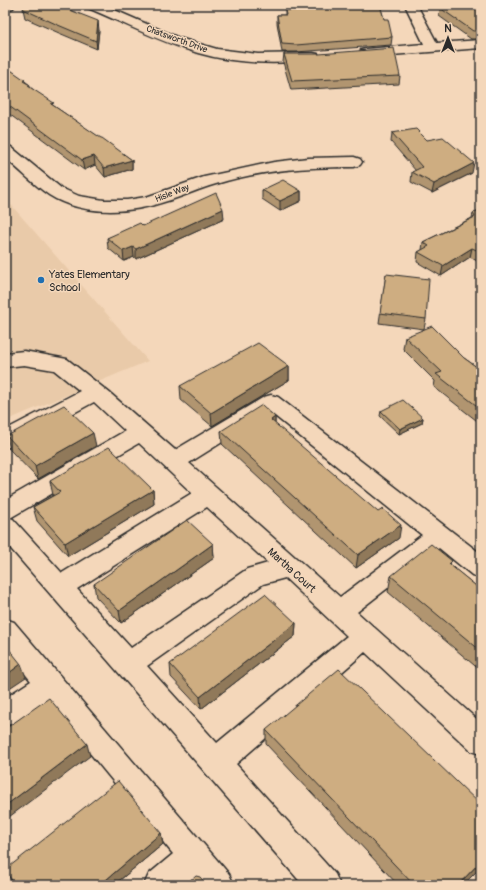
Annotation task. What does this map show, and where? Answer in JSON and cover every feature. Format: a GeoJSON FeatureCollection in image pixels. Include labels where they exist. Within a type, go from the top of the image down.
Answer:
{"type":"FeatureCollection","features":[{"type":"Feature","properties":{"kind":"street"},"geometry":{"type":"LineString","coordinates":[[5,7],[9,5]]}},
{"type":"Feature","properties":{"kind":"street","name":"Chatsworth Drive"},"geometry":{"type":"LineString","coordinates":[[92,5],[187,44],[222,54],[264,59],[329,56]]}},
{"type":"Feature","properties":{"kind":"street"},"geometry":{"type":"LineString","coordinates":[[411,5],[432,47]]}},
{"type":"Feature","properties":{"kind":"street"},"geometry":{"type":"LineString","coordinates":[[353,54],[481,44]]}},
{"type":"Feature","properties":{"kind":"street","name":"Hisle Way"},"geometry":{"type":"LineString","coordinates":[[5,150],[55,191],[78,201],[111,205],[126,205],[156,200],[196,184],[273,167],[292,164],[354,162]]}},
{"type":"Feature","properties":{"kind":"street","name":"Martha Court"},"geometry":{"type":"LineString","coordinates":[[5,360],[24,358],[60,364],[140,432],[481,741]]}},
{"type":"Feature","properties":{"kind":"street"},"geometry":{"type":"LineString","coordinates":[[5,440],[99,396]]}},
{"type":"Feature","properties":{"kind":"street"},"geometry":{"type":"LineString","coordinates":[[173,462],[271,402],[481,568]]}},
{"type":"Feature","properties":{"kind":"street"},"geometry":{"type":"LineString","coordinates":[[5,511],[140,432]]}},
{"type":"Feature","properties":{"kind":"street"},"geometry":{"type":"LineString","coordinates":[[59,587],[209,494]]}},
{"type":"Feature","properties":{"kind":"street"},"geometry":{"type":"LineString","coordinates":[[5,526],[324,885]]}},
{"type":"Feature","properties":{"kind":"street"},"geometry":{"type":"LineString","coordinates":[[339,612],[439,535]]}},
{"type":"Feature","properties":{"kind":"street"},"geometry":{"type":"LineString","coordinates":[[128,665],[256,576],[290,567]]}},
{"type":"Feature","properties":{"kind":"street"},"geometry":{"type":"LineString","coordinates":[[5,630],[218,885]]}},
{"type":"Feature","properties":{"kind":"street"},"geometry":{"type":"LineString","coordinates":[[216,763],[366,636]]}},
{"type":"Feature","properties":{"kind":"street"},"geometry":{"type":"LineString","coordinates":[[5,713],[50,684]]}},
{"type":"Feature","properties":{"kind":"street"},"geometry":{"type":"LineString","coordinates":[[160,885],[194,857]]}},
{"type":"Feature","properties":{"kind":"shaded area","name":"Yates Elementary School"},"geometry":{"type":"Polygon","coordinates":[[[5,198],[148,361],[5,421],[5,198]]]}},
{"type":"Feature","properties":{"kind":"building"},"geometry":{"type":"Polygon","coordinates":[[[25,5],[57,5],[98,21],[96,41],[23,9],[25,5]]]}},
{"type":"Feature","properties":{"kind":"building"},"geometry":{"type":"Polygon","coordinates":[[[312,5],[380,5],[384,19],[388,19],[392,37],[296,45],[282,44],[277,15],[286,15],[285,10],[312,10],[312,5]]]}},
{"type":"Feature","properties":{"kind":"building"},"geometry":{"type":"Polygon","coordinates":[[[481,7],[481,30],[473,31],[440,8],[481,7]]]}},
{"type":"Feature","properties":{"kind":"building"},"geometry":{"type":"Polygon","coordinates":[[[394,48],[400,76],[292,81],[284,54],[319,54],[394,48]]]}},
{"type":"Feature","properties":{"kind":"building"},"geometry":{"type":"Polygon","coordinates":[[[5,66],[25,80],[23,81],[30,85],[28,86],[54,103],[51,104],[132,160],[104,168],[94,156],[82,160],[5,103],[5,66]]]}},
{"type":"Feature","properties":{"kind":"building"},"geometry":{"type":"Polygon","coordinates":[[[416,129],[427,140],[443,137],[474,163],[434,184],[412,172],[422,167],[392,133],[416,129]]]}},
{"type":"Feature","properties":{"kind":"building"},"geometry":{"type":"Polygon","coordinates":[[[283,180],[301,191],[280,201],[262,190],[283,180]]]}},
{"type":"Feature","properties":{"kind":"building"},"geometry":{"type":"Polygon","coordinates":[[[216,193],[223,209],[136,249],[133,247],[123,251],[107,238],[140,223],[143,226],[216,193]]]}},
{"type":"Feature","properties":{"kind":"building"},"geometry":{"type":"Polygon","coordinates":[[[481,209],[481,250],[479,251],[472,248],[443,266],[418,252],[429,246],[423,242],[475,217],[473,213],[481,209]]]}},
{"type":"Feature","properties":{"kind":"building"},"geometry":{"type":"Polygon","coordinates":[[[386,274],[429,279],[426,319],[380,313],[386,274]]]}},
{"type":"Feature","properties":{"kind":"building"},"geometry":{"type":"Polygon","coordinates":[[[432,326],[464,358],[481,370],[481,409],[436,374],[442,372],[405,337],[432,326]]]}},
{"type":"Feature","properties":{"kind":"building"},"geometry":{"type":"Polygon","coordinates":[[[258,343],[289,366],[211,413],[180,386],[258,343]]]}},
{"type":"Feature","properties":{"kind":"building"},"geometry":{"type":"Polygon","coordinates":[[[403,400],[423,418],[400,429],[381,411],[403,400]]]}},
{"type":"Feature","properties":{"kind":"building"},"geometry":{"type":"Polygon","coordinates":[[[64,405],[93,433],[35,466],[7,436],[64,405]]]}},
{"type":"Feature","properties":{"kind":"building"},"geometry":{"type":"Polygon","coordinates":[[[262,405],[275,417],[271,420],[378,512],[383,509],[401,525],[358,555],[221,431],[262,405]]]}},
{"type":"Feature","properties":{"kind":"building"},"geometry":{"type":"Polygon","coordinates":[[[109,447],[153,490],[65,543],[33,507],[60,492],[50,481],[109,447]]]}},
{"type":"Feature","properties":{"kind":"building"},"geometry":{"type":"Polygon","coordinates":[[[187,520],[213,544],[119,611],[94,584],[187,520]]]}},
{"type":"Feature","properties":{"kind":"building"},"geometry":{"type":"Polygon","coordinates":[[[431,544],[452,561],[449,564],[481,590],[481,651],[391,576],[431,544]]]}},
{"type":"Feature","properties":{"kind":"building"},"geometry":{"type":"Polygon","coordinates":[[[265,594],[296,623],[200,697],[170,664],[265,594]]]}},
{"type":"Feature","properties":{"kind":"building"},"geometry":{"type":"Polygon","coordinates":[[[5,644],[21,664],[5,676],[5,644]]]}},
{"type":"Feature","properties":{"kind":"building"},"geometry":{"type":"Polygon","coordinates":[[[339,669],[481,805],[481,861],[458,885],[414,885],[266,730],[339,669]]]}},
{"type":"Feature","properties":{"kind":"building"},"geometry":{"type":"Polygon","coordinates":[[[49,698],[87,744],[5,806],[5,729],[49,698]]]}},
{"type":"Feature","properties":{"kind":"building"},"geometry":{"type":"Polygon","coordinates":[[[118,781],[161,833],[100,885],[15,885],[5,870],[118,781]]]}},
{"type":"Feature","properties":{"kind":"building"},"geometry":{"type":"Polygon","coordinates":[[[196,876],[200,877],[207,885],[186,885],[196,876]]]}},
{"type":"Feature","properties":{"kind":"place","name":"Yates Elementary School"},"geometry":{"type":"Point","coordinates":[41,280]}}]}
